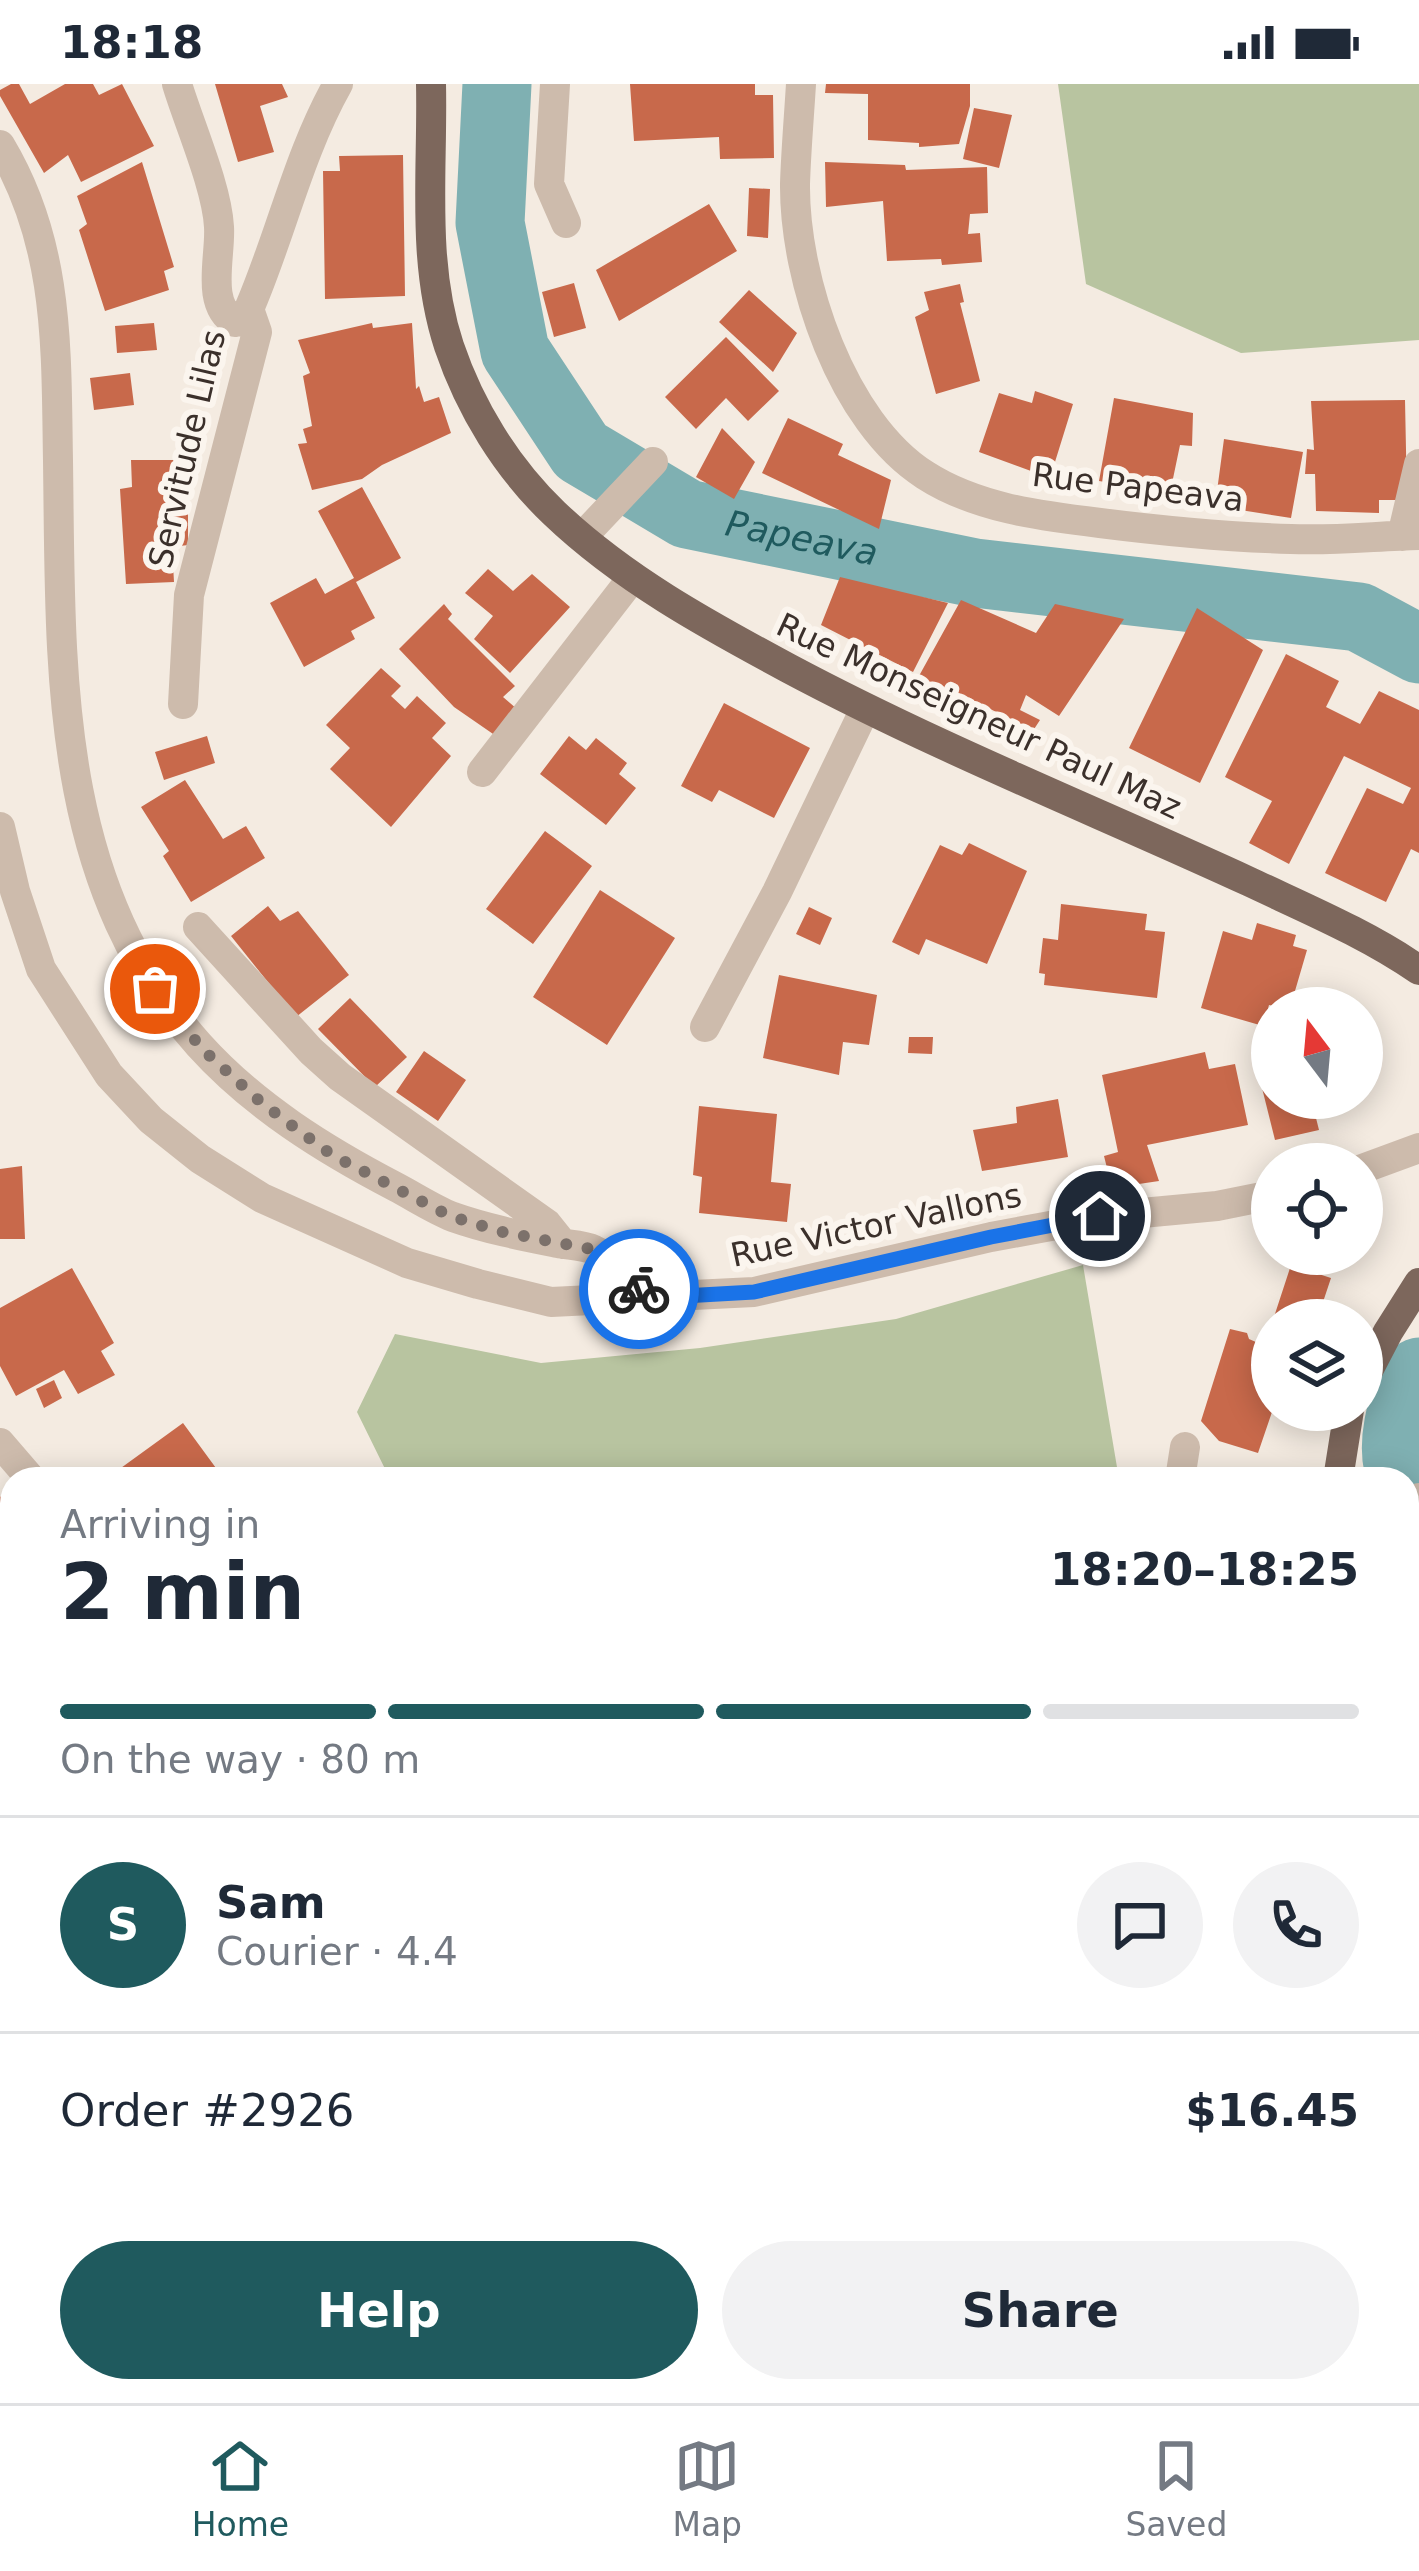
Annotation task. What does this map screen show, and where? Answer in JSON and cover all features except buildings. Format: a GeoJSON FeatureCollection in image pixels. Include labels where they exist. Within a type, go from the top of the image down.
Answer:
{"type":"FeatureCollection","features":[{"type":"Feature","properties":{"kind":"main road","name":"Rue Monseigneur Paul Maz"},"geometry":{"type":"LineString","coordinates":[[431,84],[430,237],[437,299],[449,347],[490,436],[528,485],[583,536],[633,577],[744,645],[866,709],[1304,908],[1385,947],[1419,970]]}},
{"type":"Feature","properties":{"kind":"main road"},"geometry":{"type":"LineString","coordinates":[[1383,1342],[1419,1283]]}},
{"type":"Feature","properties":{"kind":"main road"},"geometry":{"type":"LineString","coordinates":[[1341,1467],[1346,1431]]}},
{"type":"Feature","properties":{"kind":"street"},"geometry":{"type":"LineString","coordinates":[[177,84],[219,219],[217,292],[223,312],[235,322],[249,309]]}},
{"type":"Feature","properties":{"kind":"street","name":"Servitude Lilas"},"geometry":{"type":"LineString","coordinates":[[182,704],[190,595],[256,332],[249,309],[295,181],[338,84]]}},
{"type":"Feature","properties":{"kind":"street"},"geometry":{"type":"LineString","coordinates":[[555,84],[549,184],[566,223]]}},
{"type":"Feature","properties":{"kind":"street","name":"Rue Papeava"},"geometry":{"type":"LineString","coordinates":[[801,84],[795,188],[811,290],[826,343],[866,415],[920,472],[956,493],[1035,515],[1161,531],[1295,540],[1410,535]]}},
{"type":"Feature","properties":{"kind":"street"},"geometry":{"type":"LineString","coordinates":[[0,145],[24,185],[51,289],[58,378],[64,674],[73,773],[90,851],[116,920],[169,1009],[202,1049],[263,1104],[332,1155],[450,1216],[596,1250],[648,1298]]}},
{"type":"Feature","properties":{"kind":"street"},"geometry":{"type":"LineString","coordinates":[[583,536],[653,462]]}},
{"type":"Feature","properties":{"kind":"street"},"geometry":{"type":"LineString","coordinates":[[1410,535],[1419,464]]}},
{"type":"Feature","properties":{"kind":"street"},"geometry":{"type":"LineString","coordinates":[[482,772],[633,577]]}},
{"type":"Feature","properties":{"kind":"street"},"geometry":{"type":"LineString","coordinates":[[705,1027],[866,709]]}},
{"type":"Feature","properties":{"kind":"street","name":"Rue Victor Vallons"},"geometry":{"type":"LineString","coordinates":[[0,827],[41,969],[109,1075],[151,1120],[200,1159],[262,1198],[407,1263],[551,1302],[754,1292],[1100,1216],[1251,1199]]}},
{"type":"Feature","properties":{"kind":"street"},"geometry":{"type":"LineString","coordinates":[[198,927],[310,1051],[548,1224],[562,1244]]}},
{"type":"Feature","properties":{"kind":"street"},"geometry":{"type":"LineString","coordinates":[[1383,1161],[1419,1148]]}},
{"type":"Feature","properties":{"kind":"street"},"geometry":{"type":"LineString","coordinates":[[0,1443],[21,1467]]}},
{"type":"Feature","properties":{"kind":"street"},"geometry":{"type":"LineString","coordinates":[[1182,1467],[1184,1447]]}},
{"type":"Feature","properties":{"kind":"street"},"geometry":{"type":"LineString","coordinates":[[0,1584],[0,1601]]}},
{"type":"Feature","properties":{"kind":"street"},"geometry":{"type":"LineString","coordinates":[[0,1679],[0,1705]]}},
{"type":"Feature","properties":{"kind":"green space"},"geometry":{"type":"Polygon","coordinates":[[[1058,84],[1419,84],[1419,340],[1241,353],[1086,284],[1058,84]]]}},
{"type":"Feature","properties":{"kind":"green space"},"geometry":{"type":"Polygon","coordinates":[[[1083,1265],[1117,1467],[384,1467],[357,1412],[395,1334],[541,1363],[700,1348],[896,1319],[1083,1265]]]}},
{"type":"Feature","properties":{"kind":"waterway","name":"Papeava"},"geometry":{"type":"LineString","coordinates":[[497,84],[490,223],[515,351],[581,451],[687,514],[975,573],[1359,617],[1419,649]]}},
{"type":"Feature","properties":{"kind":"waterway","name":"Papeava"},"geometry":{"type":"LineString","coordinates":[[1399,1467],[1399,1425],[1419,1372]]}},
{"type":"Feature","properties":{"kind":"way so far"},"geometry":{"type":"LineString","coordinates":[[155,989],[202,1049],[263,1104],[332,1155],[450,1216],[596,1250],[639,1289]]}},
{"type":"Feature","properties":{"kind":"route"},"geometry":{"type":"LineString","coordinates":[[639,1289],[648,1298],[754,1292],[1100,1216]]}}]}
